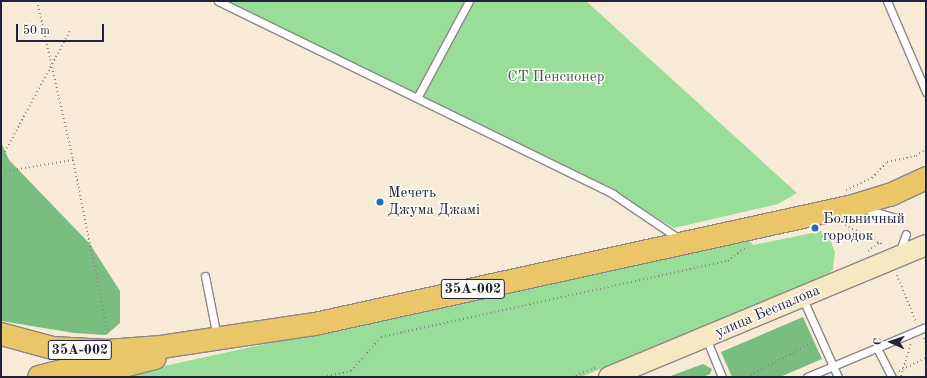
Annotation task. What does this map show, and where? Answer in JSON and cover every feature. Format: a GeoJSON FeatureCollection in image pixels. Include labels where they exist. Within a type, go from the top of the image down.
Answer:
{"type":"FeatureCollection","features":[{"type":"Feature","properties":{"kind":"main road","name":"35А-002"},"geometry":{"type":"LineString","coordinates":[[1,334],[28,343],[78,350],[161,347],[315,324],[845,207],[890,194],[926,178]]}},
{"type":"Feature","properties":{"kind":"main road","name":"улица Беспалова"},"geometry":{"type":"LineString","coordinates":[[609,377],[706,338],[926,245]]}},
{"type":"Feature","properties":{"kind":"main road","name":"35А-002"},"geometry":{"type":"LineString","coordinates":[[83,373],[262,332]]}},
{"type":"Feature","properties":{"kind":"main road"},"geometry":{"type":"LineString","coordinates":[[1,346],[83,373]]}},
{"type":"Feature","properties":{"kind":"main road"},"geometry":{"type":"LineString","coordinates":[[39,377],[83,373],[161,347]]}},
{"type":"Feature","properties":{"kind":"lane"},"geometry":{"type":"LineString","coordinates":[[218,1],[614,194],[675,233],[684,243]]}},
{"type":"Feature","properties":{"kind":"lane"},"geometry":{"type":"LineString","coordinates":[[417,98],[469,1]]}},
{"type":"Feature","properties":{"kind":"lane"},"geometry":{"type":"LineString","coordinates":[[887,1],[926,92]]}},
{"type":"Feature","properties":{"kind":"lane"},"geometry":{"type":"LineString","coordinates":[[845,207],[899,219]]}},
{"type":"Feature","properties":{"kind":"lane"},"geometry":{"type":"LineString","coordinates":[[893,259],[906,234]]}},
{"type":"Feature","properties":{"kind":"lane"},"geometry":{"type":"LineString","coordinates":[[206,276],[218,339]]}},
{"type":"Feature","properties":{"kind":"lane"},"geometry":{"type":"LineString","coordinates":[[802,297],[838,377]]}},
{"type":"Feature","properties":{"kind":"lane"},"geometry":{"type":"LineString","coordinates":[[807,377],[923,328]]}},
{"type":"Feature","properties":{"kind":"lane"},"geometry":{"type":"LineString","coordinates":[[706,338],[722,377]]}},
{"type":"Feature","properties":{"kind":"lane"},"geometry":{"type":"LineString","coordinates":[[877,348],[891,376]]}},
{"type":"Feature","properties":{"kind":"path"},"geometry":{"type":"LineString","coordinates":[[37,1],[73,160],[108,336]]}},
{"type":"Feature","properties":{"kind":"path"},"geometry":{"type":"LineString","coordinates":[[1,159],[71,29]]}},
{"type":"Feature","properties":{"kind":"path"},"geometry":{"type":"LineString","coordinates":[[926,149],[916,156],[887,162],[845,207],[893,259],[923,328],[926,344]]}},
{"type":"Feature","properties":{"kind":"path"},"geometry":{"type":"LineString","coordinates":[[1,172],[73,160]]}},
{"type":"Feature","properties":{"kind":"path"},"geometry":{"type":"LineString","coordinates":[[323,377],[351,371],[381,337],[728,261],[752,242]]}},
{"type":"Feature","properties":{"kind":"path"},"geometry":{"type":"LineString","coordinates":[[901,377],[912,333]]}},
{"type":"Feature","properties":{"kind":"path"},"geometry":{"type":"LineString","coordinates":[[747,377],[820,338]]}},
{"type":"Feature","properties":{"kind":"path"},"geometry":{"type":"LineString","coordinates":[[891,376],[926,358]]}},
{"type":"Feature","properties":{"kind":"green space","name":"СТ Пенсионер"},"geometry":{"type":"Polygon","coordinates":[[[223,1],[586,1],[797,193],[778,204],[674,228],[615,193],[223,1]]]}},
{"type":"Feature","properties":{"kind":"green space"},"geometry":{"type":"Polygon","coordinates":[[[1,142],[9,160],[90,244],[120,291],[120,323],[106,335],[74,333],[1,321],[1,142]]]}},
{"type":"Feature","properties":{"kind":"green space"},"geometry":{"type":"Polygon","coordinates":[[[822,231],[828,235],[835,252],[833,269],[827,276],[581,377],[114,377],[748,239],[753,245],[822,231]]]}},
{"type":"Feature","properties":{"kind":"green space"},"geometry":{"type":"Polygon","coordinates":[[[803,317],[822,359],[780,377],[732,377],[721,352],[803,317]]]}},
{"type":"Feature","properties":{"kind":"green space"},"geometry":{"type":"Polygon","coordinates":[[[703,364],[712,369],[710,374],[703,377],[668,377],[703,364]]]}},
{"type":"Feature","properties":{"kind":"place","name":"Мечеть Джума Джамі"},"geometry":{"type":"Point","coordinates":[380,202]}},
{"type":"Feature","properties":{"kind":"place","name":"Больничный городок"},"geometry":{"type":"Point","coordinates":[815,228]}}]}
